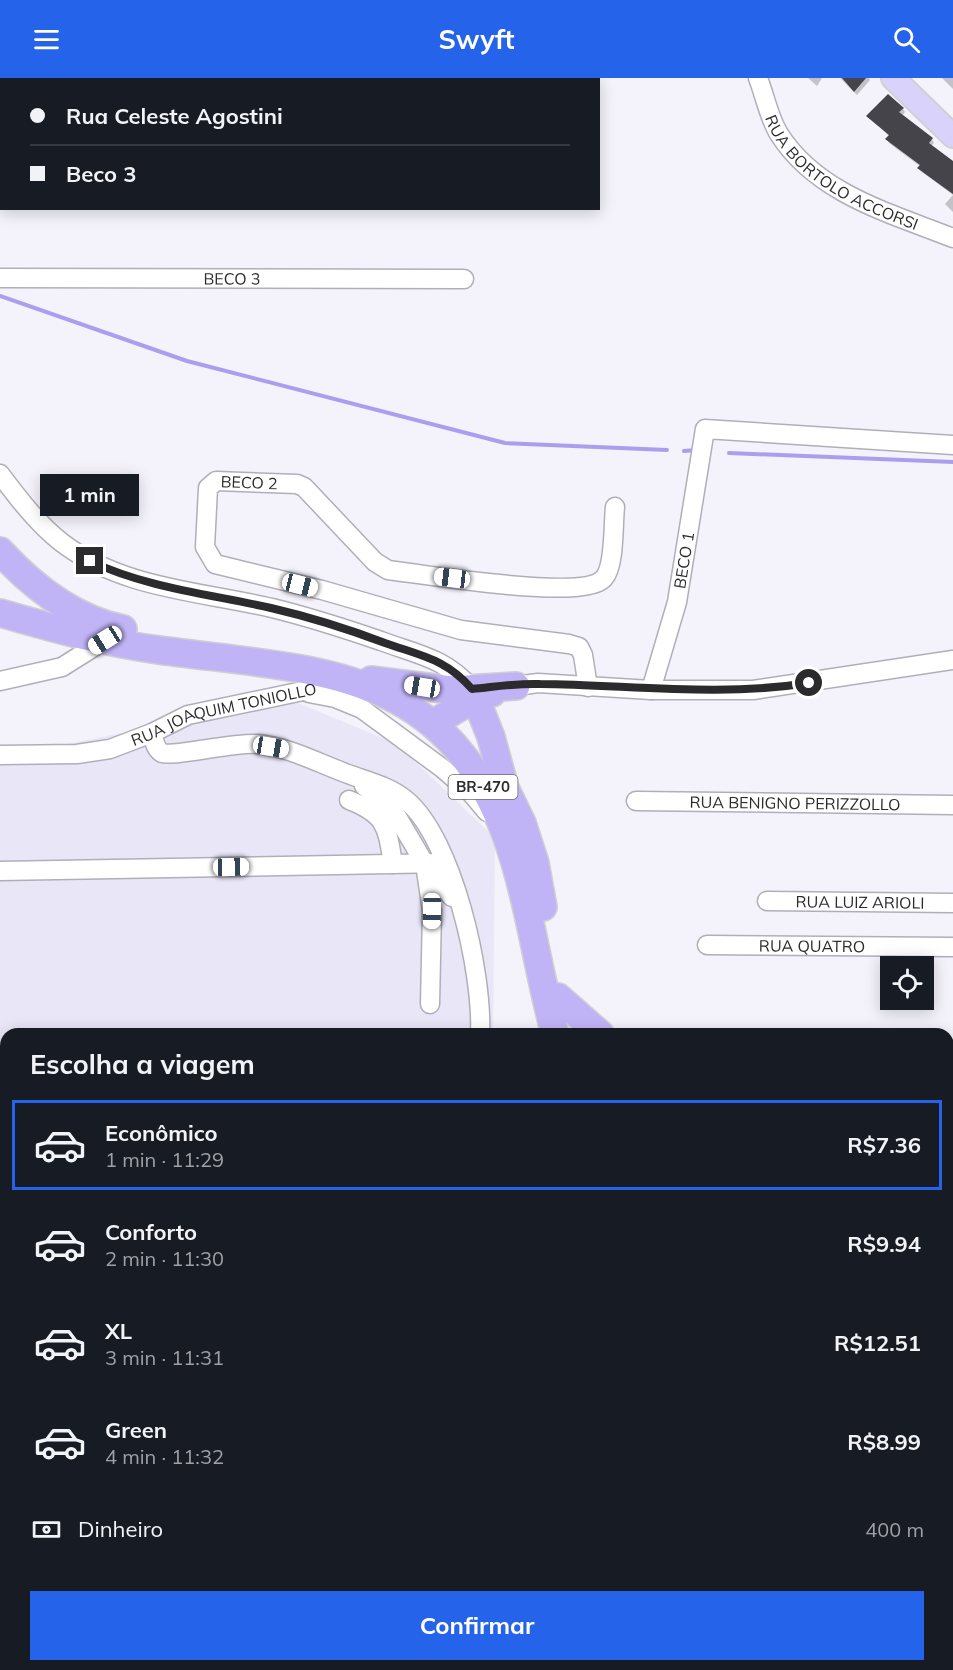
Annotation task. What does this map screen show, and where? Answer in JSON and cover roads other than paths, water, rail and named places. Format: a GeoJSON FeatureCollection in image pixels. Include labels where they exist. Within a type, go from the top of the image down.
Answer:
{"type":"FeatureCollection","features":[{"type":"Feature","properties":{"kind":"highway","name":"BR-470"},"geometry":{"type":"LineString","coordinates":[[2,560],[45,609],[105,640],[158,650],[296,666],[366,680],[413,698],[442,718],[505,788],[522,823],[535,863],[558,997],[566,1028]]}},
{"type":"Feature","properties":{"kind":"highway","name":"BR-470"},"geometry":{"type":"LineString","coordinates":[[2,560],[70,609],[104,625],[170,639],[298,653],[341,663],[434,727],[470,765],[505,834],[516,867],[554,1028]]}},
{"type":"Feature","properties":{"kind":"highway"},"geometry":{"type":"LineString","coordinates":[[0,613],[74,635],[105,640]]}},
{"type":"Feature","properties":{"kind":"highway"},"geometry":{"type":"LineString","coordinates":[[366,680],[474,693],[516,686]]}},
{"type":"Feature","properties":{"kind":"highway"},"geometry":{"type":"LineString","coordinates":[[491,737],[501,700],[516,686]]}},
{"type":"Feature","properties":{"kind":"highway"},"geometry":{"type":"LineString","coordinates":[[442,718],[474,693]]}},
{"type":"Feature","properties":{"kind":"highway"},"geometry":{"type":"LineString","coordinates":[[474,693],[491,737],[505,788]]}},
{"type":"Feature","properties":{"kind":"highway"},"geometry":{"type":"LineString","coordinates":[[558,997],[593,1028]]}},
{"type":"Feature","properties":{"kind":"main road"},"geometry":{"type":"LineString","coordinates":[[893,78],[953,136]]}},
{"type":"Feature","properties":{"kind":"main road"},"geometry":{"type":"LineString","coordinates":[[914,78],[953,115]]}},
{"type":"Feature","properties":{"kind":"street","name":"RUA BORTOLO ACCORSI"},"geometry":{"type":"LineString","coordinates":[[758,78],[778,132],[796,159],[814,175],[864,202],[953,238]]}},
{"type":"Feature","properties":{"kind":"street","name":"BECO 3"},"geometry":{"type":"LineString","coordinates":[[0,278],[464,279]]}},
{"type":"Feature","properties":{"kind":"street","name":"BECO 1"},"geometry":{"type":"LineString","coordinates":[[651,690],[677,602],[705,429],[953,445]]}},
{"type":"Feature","properties":{"kind":"street"},"geometry":{"type":"LineString","coordinates":[[0,474],[29,511],[60,541],[90,561],[119,575],[182,591],[272,608],[356,632],[445,664],[474,693]]}},
{"type":"Feature","properties":{"kind":"street","name":"BECO 2"},"geometry":{"type":"LineString","coordinates":[[588,687],[584,655],[579,647],[461,630],[322,590],[215,564],[205,548],[208,488],[216,481],[297,484],[304,487],[375,562],[388,570],[537,589],[595,586],[604,579],[609,570],[615,507]]}},
{"type":"Feature","properties":{"kind":"street"},"geometry":{"type":"LineString","coordinates":[[0,681],[62,667],[105,640]]}},
{"type":"Feature","properties":{"kind":"street"},"geometry":{"type":"LineString","coordinates":[[516,686],[538,683],[651,690],[753,690],[953,660]]}},
{"type":"Feature","properties":{"kind":"street"},"geometry":{"type":"LineString","coordinates":[[298,690],[366,680]]}},
{"type":"Feature","properties":{"kind":"street","name":"RUA JOAQUIM TONIOLLO"},"geometry":{"type":"LineString","coordinates":[[0,755],[77,754],[110,749],[152,733],[188,715],[298,690],[334,698],[362,709],[456,780],[505,834]]}},
{"type":"Feature","properties":{"kind":"street"},"geometry":{"type":"LineString","coordinates":[[152,733],[157,748],[162,753],[173,754],[231,744],[257,744],[285,749],[388,788],[405,799],[429,828],[445,863],[472,944],[479,1028]]}},
{"type":"Feature","properties":{"kind":"street"},"geometry":{"type":"LineString","coordinates":[[345,773],[392,808],[425,864],[459,906]]}},
{"type":"Feature","properties":{"kind":"street"},"geometry":{"type":"LineString","coordinates":[[350,800],[369,808],[379,816],[387,829],[393,864]]}},
{"type":"Feature","properties":{"kind":"street","name":"RUA BENIGNO PERIZZOLLO"},"geometry":{"type":"LineString","coordinates":[[636,801],[953,805]]}},
{"type":"Feature","properties":{"kind":"street"},"geometry":{"type":"LineString","coordinates":[[0,871],[445,863]]}},
{"type":"Feature","properties":{"kind":"street"},"geometry":{"type":"LineString","coordinates":[[425,864],[432,911],[430,1004]]}},
{"type":"Feature","properties":{"kind":"street","name":"RUA LUIZ ARIOLI"},"geometry":{"type":"LineString","coordinates":[[767,901],[953,903]]}},
{"type":"Feature","properties":{"kind":"street","name":"RUA QUATRO"},"geometry":{"type":"LineString","coordinates":[[707,945],[953,947]]}},
{"type":"Feature","properties":{"kind":"waterway"},"geometry":{"type":"LineString","coordinates":[[0,296],[187,361],[505,443],[667,450]]}},
{"type":"Feature","properties":{"kind":"waterway"},"geometry":{"type":"LineString","coordinates":[[684,451],[696,450]]}},
{"type":"Feature","properties":{"kind":"waterway"},"geometry":{"type":"LineString","coordinates":[[729,453],[953,462]]}}]}
